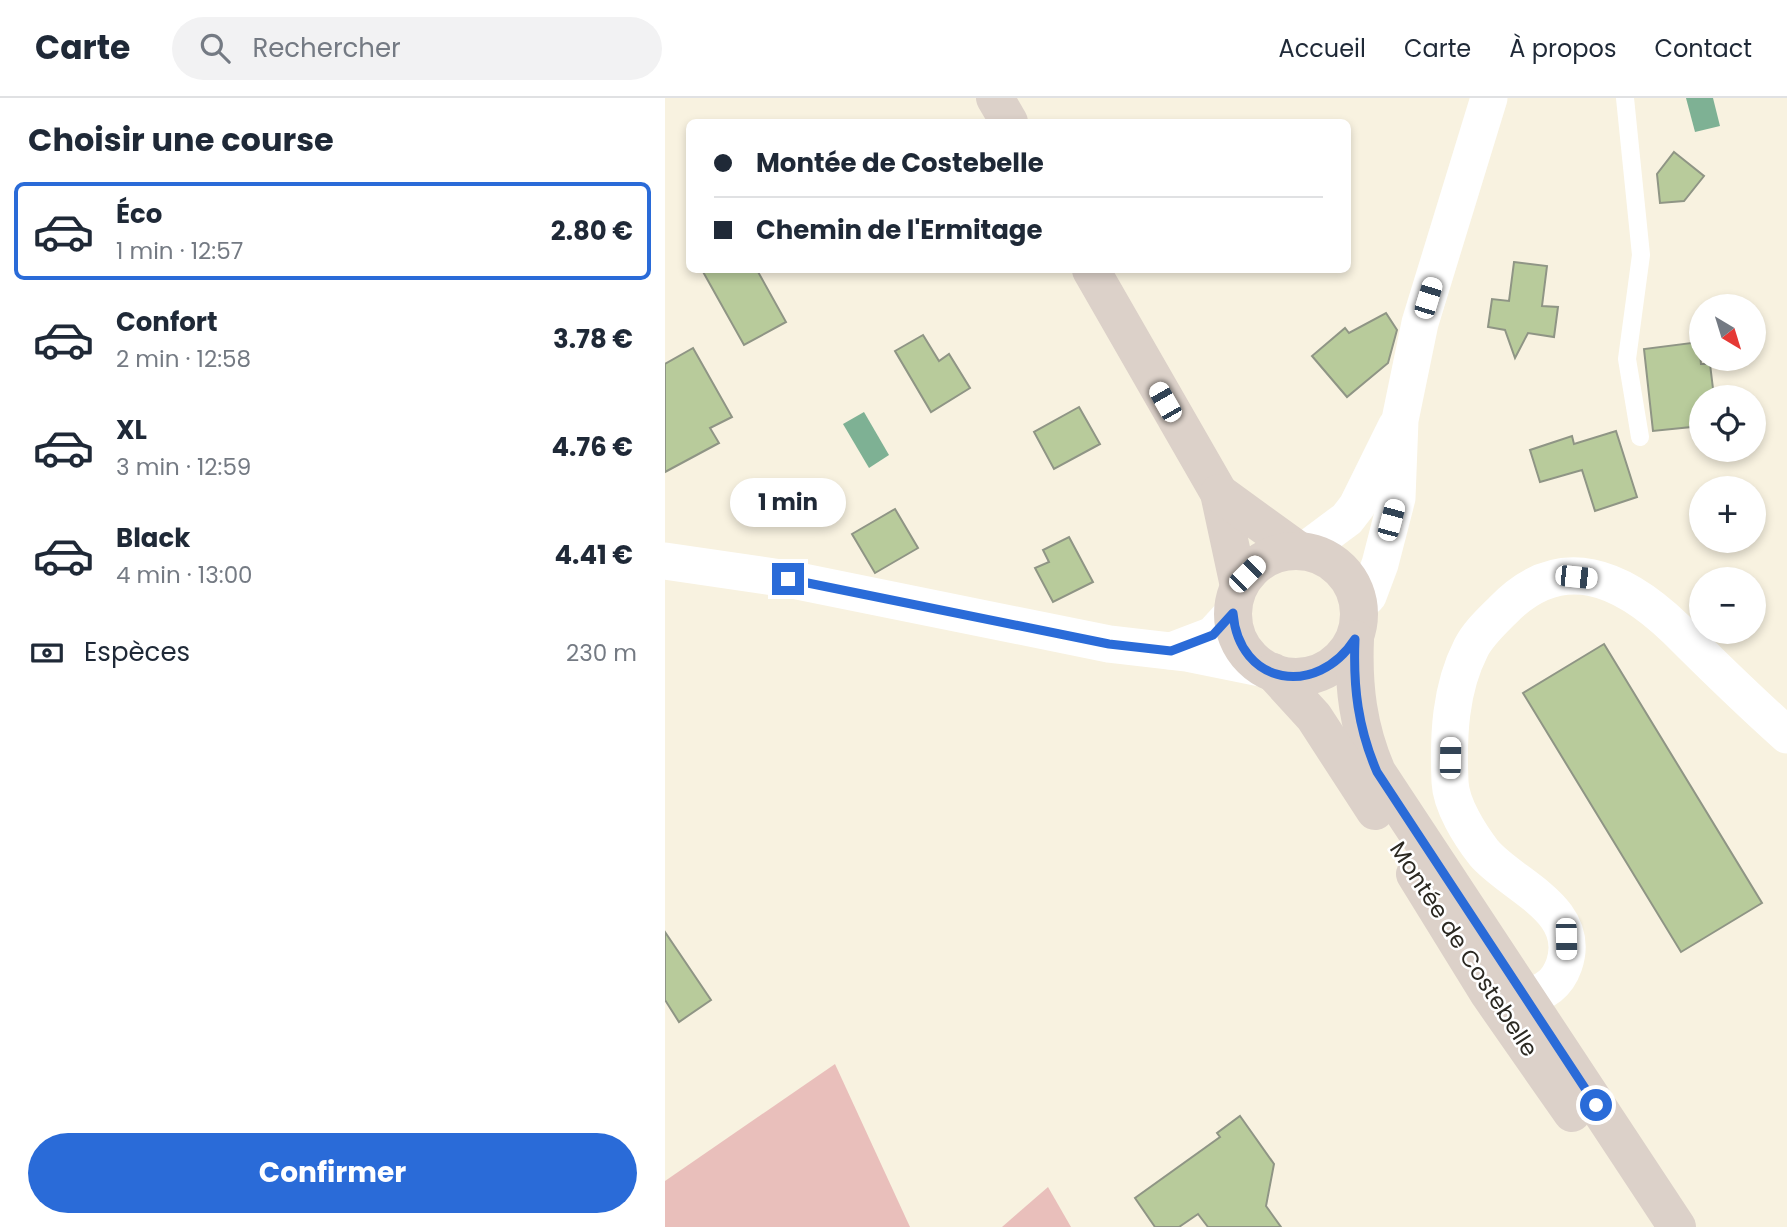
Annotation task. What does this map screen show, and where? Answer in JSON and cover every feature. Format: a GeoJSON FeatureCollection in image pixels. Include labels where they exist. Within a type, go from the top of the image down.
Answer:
{"type":"FeatureCollection","features":[{"type":"Feature","properties":{"kind":"main road"},"geometry":{"type":"LineString","coordinates":[[995,98],[1007,119]]}},
{"type":"Feature","properties":{"kind":"main road"},"geometry":{"type":"LineString","coordinates":[[1093,273],[1219,493],[1236,600],[1238,639],[1254,661],[1269,671],[1305,677],[1320,672],[1335,664],[1357,622],[1356,591],[1341,568],[1318,554],[1284,552],[1258,564],[1236,600]]}},
{"type":"Feature","properties":{"kind":"main road"},"geometry":{"type":"LineString","coordinates":[[1219,493],[1301,551]]}},
{"type":"Feature","properties":{"kind":"main road","name":"Montée de Costebelle"},"geometry":{"type":"LineString","coordinates":[[1357,622],[1353,680],[1359,720],[1377,772],[1677,1227]]}},
{"type":"Feature","properties":{"kind":"main road","name":"Montée de Costebelle"},"geometry":{"type":"LineString","coordinates":[[1269,671],[1314,717],[1503,1016],[1656,1227]]}},
{"type":"Feature","properties":{"kind":"street"},"geometry":{"type":"LineString","coordinates":[[1357,622],[1380,564],[1397,498],[1400,420],[1420,323],[1489,98]]}},
{"type":"Feature","properties":{"kind":"street"},"geometry":{"type":"LineString","coordinates":[[1301,551],[1347,519],[1357,506],[1400,420]]}},
{"type":"Feature","properties":{"kind":"street"},"geometry":{"type":"LineString","coordinates":[[665,561],[788,579],[1109,644],[1171,651],[1269,671]]}},
{"type":"Feature","properties":{"kind":"street"},"geometry":{"type":"LineString","coordinates":[[1431,900],[1453,920],[1504,990],[1526,998],[1546,991],[1560,977],[1566,958],[1566,939],[1554,914],[1541,897],[1501,870],[1485,853],[1457,808],[1450,786],[1450,724],[1455,695],[1472,646],[1509,604],[1531,587],[1555,577],[1594,579],[1617,584],[1655,609],[1787,735]]}},
{"type":"Feature","properties":{"kind":"street"},"geometry":{"type":"LineString","coordinates":[[1171,651],[1213,635],[1236,600]]}},
{"type":"Feature","properties":{"kind":"lane"},"geometry":{"type":"LineString","coordinates":[[1625,98],[1641,255],[1627,359],[1640,437]]}},
{"type":"Feature","properties":{"kind":"shaded area"},"geometry":{"type":"Polygon","coordinates":[[[1686,98],[1713,98],[1720,126],[1695,132],[1686,98]]]}},
{"type":"Feature","properties":{"kind":"shaded area"},"geometry":{"type":"Polygon","coordinates":[[[864,412],[889,455],[869,468],[843,424],[864,412]]]}},
{"type":"Feature","properties":{"kind":"shaded area"},"geometry":{"type":"Polygon","coordinates":[[[835,1064],[910,1227],[665,1227],[665,1181],[835,1064]]]}},
{"type":"Feature","properties":{"kind":"shaded area"},"geometry":{"type":"Polygon","coordinates":[[[1048,1187],[1071,1227],[1002,1227],[1048,1187]]]}},
{"type":"Feature","properties":{"kind":"building"},"geometry":{"type":"Polygon","coordinates":[[[1674,152],[1704,176],[1684,201],[1660,203],[1657,174],[1674,152]]]}},
{"type":"Feature","properties":{"kind":"building"},"geometry":{"type":"Polygon","coordinates":[[[1514,262],[1547,266],[1542,306],[1558,307],[1554,337],[1528,333],[1515,358],[1505,330],[1488,327],[1492,299],[1509,301],[1514,262]]]}},
{"type":"Feature","properties":{"kind":"building"},"geometry":{"type":"Polygon","coordinates":[[[704,273],[759,273],[786,322],[744,345],[704,273]]]}},
{"type":"Feature","properties":{"kind":"building"},"geometry":{"type":"Polygon","coordinates":[[[1386,313],[1397,330],[1388,363],[1347,397],[1312,356],[1345,328],[1349,333],[1386,313]]]}},
{"type":"Feature","properties":{"kind":"building"},"geometry":{"type":"Polygon","coordinates":[[[923,335],[939,361],[949,354],[970,388],[931,412],[895,351],[923,335]]]}},
{"type":"Feature","properties":{"kind":"building"},"geometry":{"type":"Polygon","coordinates":[[[1689,343],[1689,371],[1711,371],[1713,385],[1689,385],[1689,427],[1653,431],[1644,349],[1689,343]]]}},
{"type":"Feature","properties":{"kind":"building"},"geometry":{"type":"Polygon","coordinates":[[[693,348],[732,417],[710,428],[719,443],[665,472],[665,364],[693,348]]]}},
{"type":"Feature","properties":{"kind":"building"},"geometry":{"type":"Polygon","coordinates":[[[1079,407],[1100,444],[1054,469],[1034,432],[1079,407]]]}},
{"type":"Feature","properties":{"kind":"building"},"geometry":{"type":"Polygon","coordinates":[[[1616,431],[1637,497],[1595,511],[1582,470],[1540,482],[1530,450],[1572,436],[1574,444],[1616,431]]]}},
{"type":"Feature","properties":{"kind":"building"},"geometry":{"type":"Polygon","coordinates":[[[895,509],[918,548],[875,573],[852,534],[895,509]]]}},
{"type":"Feature","properties":{"kind":"building"},"geometry":{"type":"Polygon","coordinates":[[[1069,537],[1093,582],[1053,602],[1035,568],[1049,562],[1043,550],[1069,537]]]}},
{"type":"Feature","properties":{"kind":"building"},"geometry":{"type":"Polygon","coordinates":[[[1604,644],[1762,903],[1681,952],[1523,693],[1604,644]]]}},
{"type":"Feature","properties":{"kind":"building"},"geometry":{"type":"Polygon","coordinates":[[[665,932],[711,1000],[679,1022],[665,1000],[665,932]]]}},
{"type":"Feature","properties":{"kind":"building"},"geometry":{"type":"Polygon","coordinates":[[[1240,1116],[1274,1164],[1266,1206],[1281,1227],[1208,1227],[1198,1214],[1179,1227],[1155,1227],[1135,1198],[1220,1137],[1217,1133],[1240,1116]]]}},
{"type":"Feature","properties":{"kind":"route"},"geometry":{"type":"LineString","coordinates":[[788,579],[1109,644],[1171,651],[1213,635],[1233,613],[1238,639],[1245,651],[1266,669],[1288,677],[1305,677],[1335,664],[1355,639],[1353,680],[1359,720],[1377,772],[1596,1105]]}}]}
